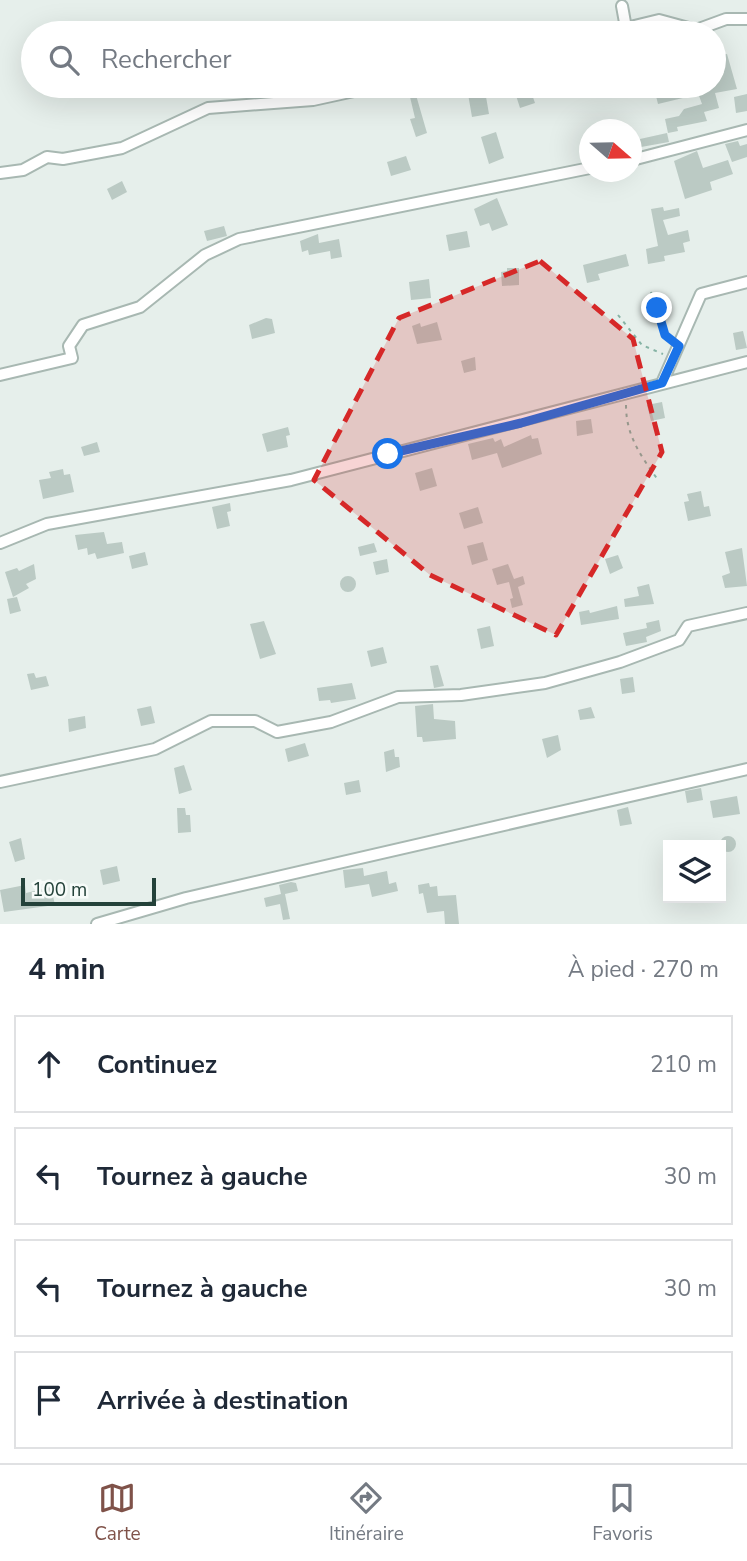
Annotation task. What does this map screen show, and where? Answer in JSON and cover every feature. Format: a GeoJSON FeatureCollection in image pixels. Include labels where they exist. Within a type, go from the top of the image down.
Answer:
{"type":"FeatureCollection","features":[{"type":"Feature","properties":{"kind":"street"},"geometry":{"type":"LineString","coordinates":[[622,6],[625,21]]}},
{"type":"Feature","properties":{"kind":"street"},"geometry":{"type":"LineString","coordinates":[[721,21],[747,19]]}},
{"type":"Feature","properties":{"kind":"street"},"geometry":{"type":"LineString","coordinates":[[0,173],[23,170],[47,157],[63,159],[122,148],[208,108],[322,98]]}},
{"type":"Feature","properties":{"kind":"street"},"geometry":{"type":"LineString","coordinates":[[642,157],[747,130]]}},
{"type":"Feature","properties":{"kind":"street"},"geometry":{"type":"LineString","coordinates":[[0,375],[72,358],[69,346],[83,325],[140,307],[205,255],[239,239],[579,171]]}},
{"type":"Feature","properties":{"kind":"street"},"geometry":{"type":"LineString","coordinates":[[662,383],[701,294],[747,282]]}},
{"type":"Feature","properties":{"kind":"street"},"geometry":{"type":"LineString","coordinates":[[0,543],[47,524],[291,480],[747,362]]}},
{"type":"Feature","properties":{"kind":"street"},"geometry":{"type":"LineString","coordinates":[[0,782],[155,748],[211,721],[255,722],[276,732],[331,722],[398,697],[461,695],[545,684],[620,662],[679,640],[688,626],[747,613]]}},
{"type":"Feature","properties":{"kind":"street"},"geometry":{"type":"LineString","coordinates":[[97,924],[186,898],[747,769]]}},
{"type":"Feature","properties":{"kind":"path"},"geometry":{"type":"LineString","coordinates":[[651,292],[665,335],[676,351]]}},
{"type":"Feature","properties":{"kind":"path"},"geometry":{"type":"LineString","coordinates":[[618,314],[642,345],[676,351]]}},
{"type":"Feature","properties":{"kind":"path"},"geometry":{"type":"LineString","coordinates":[[626,394],[626,424],[635,447],[658,480]]}},
{"type":"Feature","properties":{"kind":"highlighted area"},"geometry":{"type":"Polygon","coordinates":[[[540,261],[633,339],[662,452],[556,635],[430,575],[314,480],[399,318],[540,261]]]}},
{"type":"Feature","properties":{"kind":"building"},"geometry":{"type":"Polygon","coordinates":[[[726,54],[737,89],[726,91],[726,54]]]}},
{"type":"Feature","properties":{"kind":"building"},"geometry":{"type":"Polygon","coordinates":[[[747,94],[747,111],[736,113],[734,97],[747,94]]]}},
{"type":"Feature","properties":{"kind":"building"},"geometry":{"type":"Polygon","coordinates":[[[410,98],[417,98],[427,133],[416,137],[410,119],[415,118],[410,98]]]}},
{"type":"Feature","properties":{"kind":"building"},"geometry":{"type":"Polygon","coordinates":[[[469,98],[486,98],[489,114],[472,117],[469,98]]]}},
{"type":"Feature","properties":{"kind":"building"},"geometry":{"type":"Polygon","coordinates":[[[517,98],[533,98],[535,103],[520,108],[517,98]]]}},
{"type":"Feature","properties":{"kind":"building"},"geometry":{"type":"Polygon","coordinates":[[[656,98],[683,98],[658,104],[656,98]]]}},
{"type":"Feature","properties":{"kind":"building"},"geometry":{"type":"Polygon","coordinates":[[[700,98],[716,98],[719,108],[704,112],[707,121],[677,127],[678,131],[668,133],[665,119],[679,116],[684,109],[702,104],[700,98]]]}},
{"type":"Feature","properties":{"kind":"building"},"geometry":{"type":"Polygon","coordinates":[[[496,132],[504,158],[489,164],[481,137],[496,132]]]}},
{"type":"Feature","properties":{"kind":"building"},"geometry":{"type":"Polygon","coordinates":[[[667,133],[669,142],[642,147],[642,139],[667,133]]]}},
{"type":"Feature","properties":{"kind":"building"},"geometry":{"type":"Polygon","coordinates":[[[738,141],[740,146],[747,144],[747,157],[732,162],[725,144],[738,141]]]}},
{"type":"Feature","properties":{"kind":"building"},"geometry":{"type":"Polygon","coordinates":[[[697,151],[703,168],[728,160],[733,174],[710,182],[712,190],[685,199],[674,161],[697,151]]]}},
{"type":"Feature","properties":{"kind":"building"},"geometry":{"type":"Polygon","coordinates":[[[406,156],[411,170],[391,176],[387,162],[406,156]]]}},
{"type":"Feature","properties":{"kind":"building"},"geometry":{"type":"Polygon","coordinates":[[[122,181],[127,192],[112,200],[107,189],[122,181]]]}},
{"type":"Feature","properties":{"kind":"building"},"geometry":{"type":"Polygon","coordinates":[[[497,198],[508,225],[492,231],[489,223],[480,226],[474,209],[497,198]]]}},
{"type":"Feature","properties":{"kind":"building"},"geometry":{"type":"Polygon","coordinates":[[[663,207],[664,211],[679,208],[680,216],[663,220],[668,235],[688,230],[690,241],[683,243],[685,252],[664,256],[665,261],[648,264],[646,249],[658,246],[651,209],[663,207]]]}},
{"type":"Feature","properties":{"kind":"building"},"geometry":{"type":"Polygon","coordinates":[[[224,226],[227,236],[207,241],[204,231],[224,226]]]}},
{"type":"Feature","properties":{"kind":"building"},"geometry":{"type":"Polygon","coordinates":[[[467,231],[470,247],[449,251],[446,235],[467,231]]]}},
{"type":"Feature","properties":{"kind":"building"},"geometry":{"type":"Polygon","coordinates":[[[318,234],[319,243],[339,239],[342,257],[331,259],[330,251],[309,255],[308,250],[302,252],[300,241],[318,234]]]}},
{"type":"Feature","properties":{"kind":"building"},"geometry":{"type":"Polygon","coordinates":[[[626,254],[629,266],[598,274],[600,280],[587,283],[583,265],[626,254]]]}},
{"type":"Feature","properties":{"kind":"building"},"geometry":{"type":"Polygon","coordinates":[[[507,268],[519,268],[519,285],[502,286],[501,272],[507,271],[507,268]]]}},
{"type":"Feature","properties":{"kind":"building"},"geometry":{"type":"Polygon","coordinates":[[[429,279],[431,298],[411,300],[409,282],[429,279]]]}},
{"type":"Feature","properties":{"kind":"building"},"geometry":{"type":"Polygon","coordinates":[[[266,318],[272,319],[275,333],[252,339],[249,325],[266,318]]]}},
{"type":"Feature","properties":{"kind":"building"},"geometry":{"type":"Polygon","coordinates":[[[437,322],[442,340],[417,344],[412,326],[420,323],[421,327],[437,322]]]}},
{"type":"Feature","properties":{"kind":"building"},"geometry":{"type":"Polygon","coordinates":[[[743,331],[747,348],[736,350],[733,333],[743,331]]]}},
{"type":"Feature","properties":{"kind":"building"},"geometry":{"type":"Polygon","coordinates":[[[475,357],[476,370],[464,373],[461,361],[475,357]]]}},
{"type":"Feature","properties":{"kind":"building"},"geometry":{"type":"Polygon","coordinates":[[[662,402],[665,418],[651,421],[647,405],[662,402]]]}},
{"type":"Feature","properties":{"kind":"building"},"geometry":{"type":"Polygon","coordinates":[[[591,419],[593,433],[577,436],[576,421],[591,419]]]}},
{"type":"Feature","properties":{"kind":"building"},"geometry":{"type":"Polygon","coordinates":[[[288,427],[288,447],[267,452],[262,434],[288,427]]]}},
{"type":"Feature","properties":{"kind":"building"},"geometry":{"type":"Polygon","coordinates":[[[531,435],[532,439],[538,438],[542,454],[502,468],[497,453],[472,460],[468,444],[493,438],[495,442],[501,439],[504,447],[531,435]]]}},
{"type":"Feature","properties":{"kind":"building"},"geometry":{"type":"Polygon","coordinates":[[[97,442],[100,452],[84,456],[81,447],[97,442]]]}},
{"type":"Feature","properties":{"kind":"building"},"geometry":{"type":"Polygon","coordinates":[[[432,468],[437,486],[420,491],[415,473],[432,468]]]}},
{"type":"Feature","properties":{"kind":"building"},"geometry":{"type":"Polygon","coordinates":[[[63,469],[64,475],[70,474],[74,492],[43,499],[39,480],[51,478],[49,472],[63,469]]]}},
{"type":"Feature","properties":{"kind":"building"},"geometry":{"type":"Polygon","coordinates":[[[701,491],[704,507],[709,506],[711,516],[688,521],[684,502],[689,501],[687,494],[701,491]]]}},
{"type":"Feature","properties":{"kind":"building"},"geometry":{"type":"Polygon","coordinates":[[[230,503],[231,511],[227,512],[230,526],[217,529],[212,507],[230,503]]]}},
{"type":"Feature","properties":{"kind":"building"},"geometry":{"type":"Polygon","coordinates":[[[478,507],[483,523],[464,529],[459,513],[478,507]]]}},
{"type":"Feature","properties":{"kind":"building"},"geometry":{"type":"Polygon","coordinates":[[[104,532],[107,544],[122,542],[124,553],[97,559],[95,553],[88,555],[87,548],[78,550],[75,535],[104,532]]]}},
{"type":"Feature","properties":{"kind":"building"},"geometry":{"type":"Polygon","coordinates":[[[483,542],[488,560],[472,565],[467,546],[483,542]]]}},
{"type":"Feature","properties":{"kind":"building"},"geometry":{"type":"Polygon","coordinates":[[[374,543],[377,552],[360,556],[358,547],[374,543]]]}},
{"type":"Feature","properties":{"kind":"building"},"geometry":{"type":"Polygon","coordinates":[[[742,548],[747,586],[725,588],[722,576],[730,573],[725,552],[742,548]]]}},
{"type":"Feature","properties":{"kind":"building"},"geometry":{"type":"Polygon","coordinates":[[[145,552],[148,565],[132,569],[129,556],[145,552]]]}},
{"type":"Feature","properties":{"kind":"building"},"geometry":{"type":"Polygon","coordinates":[[[618,555],[623,568],[610,574],[605,559],[618,555]]]}},
{"type":"Feature","properties":{"kind":"building"},"geometry":{"type":"Polygon","coordinates":[[[387,559],[389,572],[376,575],[373,562],[387,559]]]}},
{"type":"Feature","properties":{"kind":"building"},"geometry":{"type":"Polygon","coordinates":[[[34,564],[36,579],[26,584],[29,588],[13,597],[5,572],[17,568],[19,571],[34,564]]]}},
{"type":"Feature","properties":{"kind":"building"},"geometry":{"type":"Polygon","coordinates":[[[508,564],[514,579],[523,576],[525,584],[518,587],[523,605],[512,608],[510,599],[513,598],[509,582],[497,585],[492,569],[508,564]]]}},
{"type":"Feature","properties":{"kind":"building"},"geometry":{"type":"Polygon","coordinates":[[[348,576],[356,584],[348,592],[340,584],[348,576]]]}},
{"type":"Feature","properties":{"kind":"building"},"geometry":{"type":"Polygon","coordinates":[[[649,584],[654,604],[625,607],[624,599],[639,596],[637,587],[649,584]]]}},
{"type":"Feature","properties":{"kind":"building"},"geometry":{"type":"Polygon","coordinates":[[[17,597],[21,611],[10,614],[7,599],[17,597]]]}},
{"type":"Feature","properties":{"kind":"building"},"geometry":{"type":"Polygon","coordinates":[[[617,606],[619,619],[581,625],[579,612],[589,610],[590,613],[617,606]]]}},
{"type":"Feature","properties":{"kind":"building"},"geometry":{"type":"Polygon","coordinates":[[[659,620],[661,631],[646,637],[647,642],[626,646],[623,633],[647,628],[646,623],[659,620]]]}},
{"type":"Feature","properties":{"kind":"building"},"geometry":{"type":"Polygon","coordinates":[[[264,621],[276,654],[260,659],[250,624],[264,621]]]}},
{"type":"Feature","properties":{"kind":"building"},"geometry":{"type":"Polygon","coordinates":[[[490,626],[494,646],[481,649],[477,629],[490,626]]]}},
{"type":"Feature","properties":{"kind":"building"},"geometry":{"type":"Polygon","coordinates":[[[383,647],[387,663],[371,667],[367,651],[383,647]]]}},
{"type":"Feature","properties":{"kind":"building"},"geometry":{"type":"Polygon","coordinates":[[[438,665],[444,686],[434,688],[430,666],[438,665]]]}},
{"type":"Feature","properties":{"kind":"building"},"geometry":{"type":"Polygon","coordinates":[[[34,673],[36,678],[46,676],[49,686],[31,690],[27,674],[34,673]]]}},
{"type":"Feature","properties":{"kind":"building"},"geometry":{"type":"Polygon","coordinates":[[[633,677],[635,692],[622,694],[620,679],[633,677]]]}},
{"type":"Feature","properties":{"kind":"building"},"geometry":{"type":"Polygon","coordinates":[[[352,683],[356,699],[331,703],[330,700],[319,701],[317,688],[352,683]]]}},
{"type":"Feature","properties":{"kind":"building"},"geometry":{"type":"Polygon","coordinates":[[[433,704],[434,719],[455,721],[456,739],[423,742],[422,737],[417,737],[415,706],[433,704]]]}},
{"type":"Feature","properties":{"kind":"building"},"geometry":{"type":"Polygon","coordinates":[[[151,706],[155,723],[141,726],[137,709],[151,706]]]}},
{"type":"Feature","properties":{"kind":"building"},"geometry":{"type":"Polygon","coordinates":[[[591,707],[595,718],[580,720],[578,710],[591,707]]]}},
{"type":"Feature","properties":{"kind":"building"},"geometry":{"type":"Polygon","coordinates":[[[85,716],[86,728],[69,732],[68,719],[85,716]]]}},
{"type":"Feature","properties":{"kind":"building"},"geometry":{"type":"Polygon","coordinates":[[[558,735],[561,750],[547,758],[542,739],[558,735]]]}},
{"type":"Feature","properties":{"kind":"building"},"geometry":{"type":"Polygon","coordinates":[[[305,743],[309,756],[288,762],[285,749],[305,743]]]}},
{"type":"Feature","properties":{"kind":"building"},"geometry":{"type":"Polygon","coordinates":[[[394,749],[395,757],[399,757],[400,767],[386,772],[384,752],[394,749]]]}},
{"type":"Feature","properties":{"kind":"building"},"geometry":{"type":"Polygon","coordinates":[[[184,765],[192,790],[179,794],[174,768],[184,765]]]}},
{"type":"Feature","properties":{"kind":"building"},"geometry":{"type":"Polygon","coordinates":[[[359,780],[361,792],[346,795],[344,783],[359,780]]]}},
{"type":"Feature","properties":{"kind":"building"},"geometry":{"type":"Polygon","coordinates":[[[701,788],[703,800],[687,803],[685,791],[701,788]]]}},
{"type":"Feature","properties":{"kind":"building"},"geometry":{"type":"Polygon","coordinates":[[[737,796],[740,814],[713,818],[710,801],[737,796]]]}},
{"type":"Feature","properties":{"kind":"building"},"geometry":{"type":"Polygon","coordinates":[[[628,807],[632,824],[620,826],[617,810],[628,807]]]}},
{"type":"Feature","properties":{"kind":"building"},"geometry":{"type":"Polygon","coordinates":[[[177,808],[185,808],[186,815],[190,815],[191,832],[178,833],[177,808]]]}},
{"type":"Feature","properties":{"kind":"building"},"geometry":{"type":"Polygon","coordinates":[[[728,836],[735,841],[734,850],[726,851],[726,840],[722,838],[728,836]]]}},
{"type":"Feature","properties":{"kind":"building"},"geometry":{"type":"Polygon","coordinates":[[[21,838],[25,859],[15,862],[9,842],[21,838]]]}},
{"type":"Feature","properties":{"kind":"building"},"geometry":{"type":"Polygon","coordinates":[[[117,866],[120,881],[103,885],[100,870],[117,866]]]}},
{"type":"Feature","properties":{"kind":"building"},"geometry":{"type":"Polygon","coordinates":[[[363,868],[364,876],[387,871],[389,884],[396,882],[398,891],[372,897],[369,884],[345,888],[343,870],[363,868]]]}},
{"type":"Feature","properties":{"kind":"building"},"geometry":{"type":"Polygon","coordinates":[[[296,883],[298,891],[285,894],[290,919],[283,920],[280,904],[266,907],[264,898],[281,894],[279,885],[296,883]]]}},
{"type":"Feature","properties":{"kind":"building"},"geometry":{"type":"Polygon","coordinates":[[[429,883],[430,887],[437,886],[438,896],[456,895],[459,924],[445,924],[444,911],[427,913],[423,893],[419,894],[418,885],[429,883]]]}},
{"type":"Feature","properties":{"kind":"building"},"geometry":{"type":"Polygon","coordinates":[[[25,885],[26,893],[51,887],[55,905],[4,912],[0,890],[25,885]]]}},
{"type":"Feature","properties":{"kind":"route"},"geometry":{"type":"LineString","coordinates":[[388,454],[521,423],[662,383],[679,346],[665,335],[657,308]]}}]}
